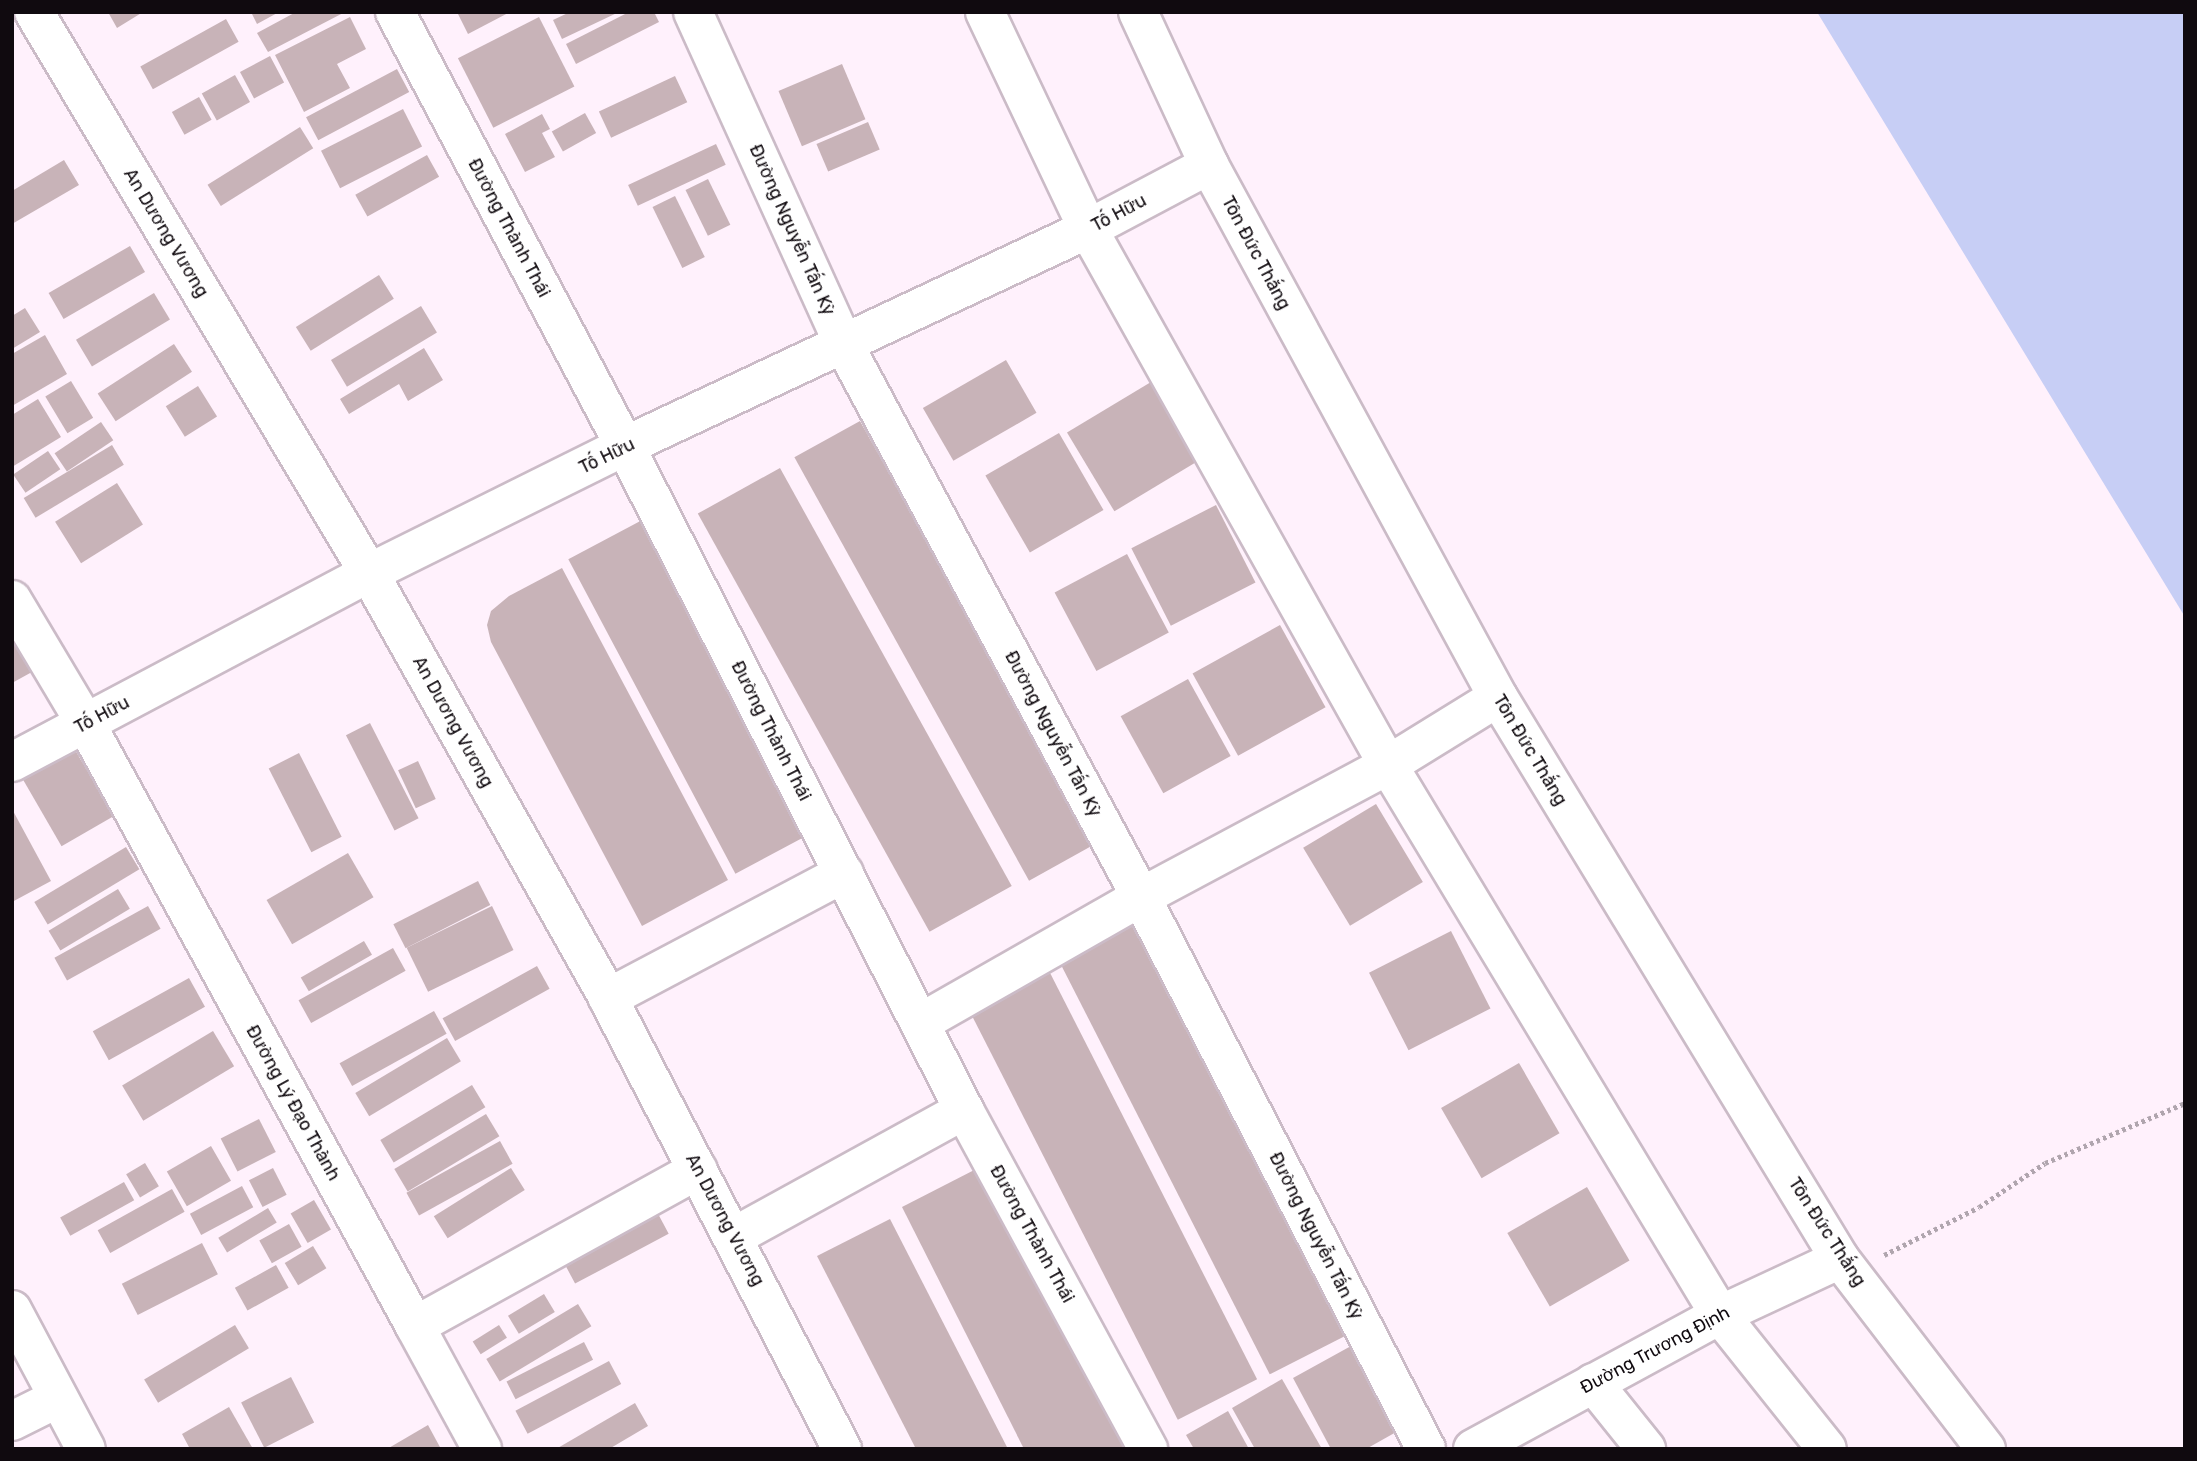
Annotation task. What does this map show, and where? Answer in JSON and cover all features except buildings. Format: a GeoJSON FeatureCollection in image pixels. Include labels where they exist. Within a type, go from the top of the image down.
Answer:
{"type":"FeatureCollection","features":[{"type":"Feature","properties":{"kind":"street","name":"An Dương Vương"},"geometry":{"type":"LineString","coordinates":[[34,12],[369,573],[608,999],[735,1236],[842,1449]]}},
{"type":"Feature","properties":{"kind":"street","name":"Đường Thành Thái"},"geometry":{"type":"LineString","coordinates":[[395,12],[625,446],[964,1110],[1148,1449]]}},
{"type":"Feature","properties":{"kind":"street","name":"Đường Nguyễn Tấn Kỳ"},"geometry":{"type":"LineString","coordinates":[[693,12],[844,345],[1141,897],[1426,1449]]}},
{"type":"Feature","properties":{"kind":"street"},"geometry":{"type":"LineString","coordinates":[[985,12],[1088,229],[1388,765],[1720,1315],[1827,1449]]}},
{"type":"Feature","properties":{"kind":"street","name":"Tôn Đức Thắng"},"geometry":{"type":"LineString","coordinates":[[1138,12],[1209,165],[1497,697],[1846,1266],[1986,1449]]}},
{"type":"Feature","properties":{"kind":"street","name":"Tố Hữu"},"geometry":{"type":"LineString","coordinates":[[12,762],[369,573],[625,446],[1088,229],[1209,165]]}},
{"type":"Feature","properties":{"kind":"street","name":"Đường Lý Đạo Thành"},"geometry":{"type":"LineString","coordinates":[[12,600],[86,724],[482,1449]]}},
{"type":"Feature","properties":{"kind":"street"},"geometry":{"type":"LineString","coordinates":[[920,1023],[1141,897],[1388,765],[1497,697]]}},
{"type":"Feature","properties":{"kind":"street"},"geometry":{"type":"LineString","coordinates":[[608,999],[844,873]]}},
{"type":"Feature","properties":{"kind":"street"},"geometry":{"type":"LineString","coordinates":[[735,1236],[964,1110]]}},
{"type":"Feature","properties":{"kind":"street"},"geometry":{"type":"LineString","coordinates":[[415,1326],[698,1170]]}},
{"type":"Feature","properties":{"kind":"street","name":"Đường Trương Định"},"geometry":{"type":"LineString","coordinates":[[1477,1448],[1720,1315],[1846,1266]]}},
{"type":"Feature","properties":{"kind":"street"},"geometry":{"type":"LineString","coordinates":[[12,1310],[86,1449]]}},
{"type":"Feature","properties":{"kind":"street"},"geometry":{"type":"LineString","coordinates":[[1593,1383],[1646,1449]]}},
{"type":"Feature","properties":{"kind":"street"},"geometry":{"type":"LineString","coordinates":[[12,1421],[58,1398]]}},
{"type":"Feature","properties":{"kind":"path"},"geometry":{"type":"LineString","coordinates":[[1846,1266],[1979,1207],[2045,1163],[2185,1102]]}},
{"type":"Feature","properties":{"kind":"water"},"geometry":{"type":"Polygon","coordinates":[[[1817,12],[2185,12],[2185,617],[1817,12]]]}}]}
